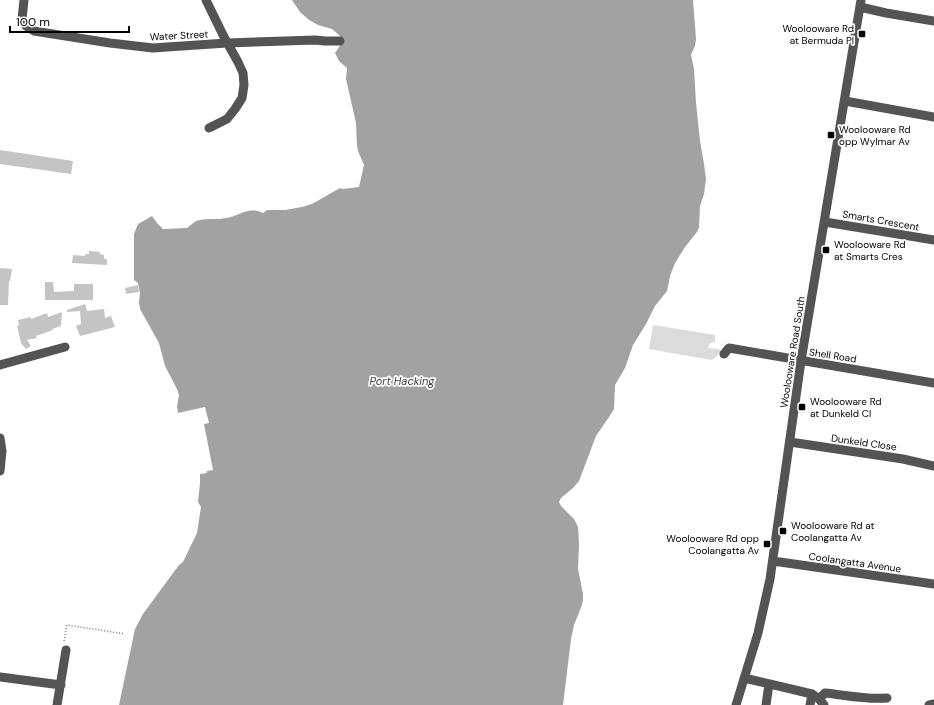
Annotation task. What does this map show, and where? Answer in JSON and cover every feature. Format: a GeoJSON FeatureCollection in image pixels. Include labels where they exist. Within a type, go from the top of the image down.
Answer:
{"type":"FeatureCollection","features":[{"type":"Feature","properties":{"kind":"street","name":"Water Street"},"geometry":{"type":"LineString","coordinates":[[24,0],[22,19],[26,26],[34,31],[139,47],[167,48],[226,43],[315,40],[340,41]]}},
{"type":"Feature","properties":{"kind":"street"},"geometry":{"type":"LineString","coordinates":[[206,0],[226,43],[243,73],[244,85],[242,98],[235,109],[226,119],[209,128]]}},
{"type":"Feature","properties":{"kind":"street"},"geometry":{"type":"LineString","coordinates":[[861,3],[934,21]]}},
{"type":"Feature","properties":{"kind":"street","name":"Woolooware Road South"},"geometry":{"type":"LineString","coordinates":[[736,705],[760,628],[773,561],[801,361],[861,3]]}},
{"type":"Feature","properties":{"kind":"street"},"geometry":{"type":"LineString","coordinates":[[845,102],[934,117]]}},
{"type":"Feature","properties":{"kind":"street","name":"Smarts Crescent"},"geometry":{"type":"LineString","coordinates":[[825,222],[934,240]]}},
{"type":"Feature","properties":{"kind":"street"},"geometry":{"type":"LineString","coordinates":[[0,365],[65,347]]}},
{"type":"Feature","properties":{"kind":"street","name":"Shell Road"},"geometry":{"type":"LineString","coordinates":[[728,348],[934,383]]}},
{"type":"Feature","properties":{"kind":"street"},"geometry":{"type":"LineString","coordinates":[[0,438],[2,444],[0,471]]}},
{"type":"Feature","properties":{"kind":"street","name":"Dunkeld Close"},"geometry":{"type":"LineString","coordinates":[[790,442],[904,459],[934,466]]}},
{"type":"Feature","properties":{"kind":"street","name":"Coolangatta Avenue"},"geometry":{"type":"LineString","coordinates":[[773,561],[934,584]]}},
{"type":"Feature","properties":{"kind":"street"},"geometry":{"type":"LineString","coordinates":[[57,705],[66,650]]}},
{"type":"Feature","properties":{"kind":"street"},"geometry":{"type":"LineString","coordinates":[[0,677],[61,686]]}},
{"type":"Feature","properties":{"kind":"street"},"geometry":{"type":"LineString","coordinates":[[744,678],[818,699]]}},
{"type":"Feature","properties":{"kind":"street"},"geometry":{"type":"LineString","coordinates":[[766,705],[769,684]]}},
{"type":"Feature","properties":{"kind":"street"},"geometry":{"type":"LineString","coordinates":[[810,705],[825,693],[866,698],[887,698]]}},
{"type":"Feature","properties":{"kind":"street"},"geometry":{"type":"LineString","coordinates":[[929,705],[934,704]]}},
{"type":"Feature","properties":{"kind":"path"},"geometry":{"type":"LineString","coordinates":[[66,650],[63,648],[67,625],[125,634]]}},
{"type":"Feature","properties":{"kind":"shaded area"},"geometry":{"type":"Polygon","coordinates":[[[653,325],[715,335],[715,342],[710,343],[708,348],[718,349],[721,351],[712,360],[649,349],[653,325]]]}},
{"type":"Feature","properties":{"kind":"water","name":"Port Hacking"},"geometry":{"type":"Polygon","coordinates":[[[292,0],[693,0],[696,39],[691,55],[694,69],[700,141],[706,179],[704,194],[700,206],[699,227],[675,263],[670,276],[667,291],[655,306],[633,345],[625,368],[615,385],[614,409],[596,436],[579,481],[561,498],[559,502],[574,519],[578,527],[578,569],[583,594],[582,605],[574,625],[571,639],[563,705],[119,705],[135,629],[143,614],[179,565],[183,562],[197,533],[201,507],[198,502],[200,474],[213,470],[204,424],[209,423],[205,407],[178,413],[177,406],[179,395],[177,389],[165,366],[159,343],[140,309],[140,293],[138,283],[134,280],[134,234],[138,224],[152,216],[163,229],[187,228],[196,221],[203,219],[226,218],[248,211],[263,213],[267,210],[285,210],[302,207],[312,204],[340,188],[359,187],[364,165],[358,151],[356,123],[346,79],[347,68],[339,61],[335,53],[341,44],[340,36],[332,29],[318,25],[309,20],[300,12],[292,0]]]}},
{"type":"Feature","properties":{"kind":"building"},"geometry":{"type":"Polygon","coordinates":[[[0,150],[73,161],[71,174],[0,164],[0,150]]]}},
{"type":"Feature","properties":{"kind":"building"},"geometry":{"type":"Polygon","coordinates":[[[89,251],[100,252],[100,254],[104,255],[104,259],[107,259],[107,265],[72,263],[73,255],[85,256],[85,254],[89,254],[89,251]]]}},
{"type":"Feature","properties":{"kind":"building"},"geometry":{"type":"Polygon","coordinates":[[[0,268],[12,269],[9,281],[8,305],[0,305],[0,268]]]}},
{"type":"Feature","properties":{"kind":"building"},"geometry":{"type":"Polygon","coordinates":[[[45,282],[53,282],[54,292],[74,291],[74,284],[93,284],[93,300],[45,300],[45,282]]]}},
{"type":"Feature","properties":{"kind":"building"},"geometry":{"type":"Polygon","coordinates":[[[138,285],[139,292],[126,294],[125,288],[138,285]]]}},
{"type":"Feature","properties":{"kind":"building"},"geometry":{"type":"Polygon","coordinates":[[[85,304],[87,311],[104,309],[105,318],[111,316],[115,327],[80,336],[76,326],[81,324],[80,311],[67,312],[67,310],[85,304]]]}},
{"type":"Feature","properties":{"kind":"building"},"geometry":{"type":"Polygon","coordinates":[[[62,312],[61,326],[36,336],[37,338],[27,340],[31,346],[26,349],[21,343],[17,326],[19,325],[18,320],[31,317],[31,319],[47,313],[48,317],[62,312]]]}},
{"type":"Feature","properties":{"kind":"place","name":"Woolooware Rd at Bermuda Pl"},"geometry":{"type":"Point","coordinates":[862,34]}},
{"type":"Feature","properties":{"kind":"place","name":"Woolooware Rd opp Wylmar Av"},"geometry":{"type":"Point","coordinates":[831,135]}},
{"type":"Feature","properties":{"kind":"place","name":"Woolooware Rd at Smarts Cres"},"geometry":{"type":"Point","coordinates":[826,250]}},
{"type":"Feature","properties":{"kind":"place","name":"Woolooware Rd at Dunkeld Cl"},"geometry":{"type":"Point","coordinates":[802,407]}},
{"type":"Feature","properties":{"kind":"place","name":"Woolooware Rd at Coolangatta Av"},"geometry":{"type":"Point","coordinates":[783,531]}},
{"type":"Feature","properties":{"kind":"place","name":"Woolooware Rd opp Coolangatta Av"},"geometry":{"type":"Point","coordinates":[767,544]}}]}
